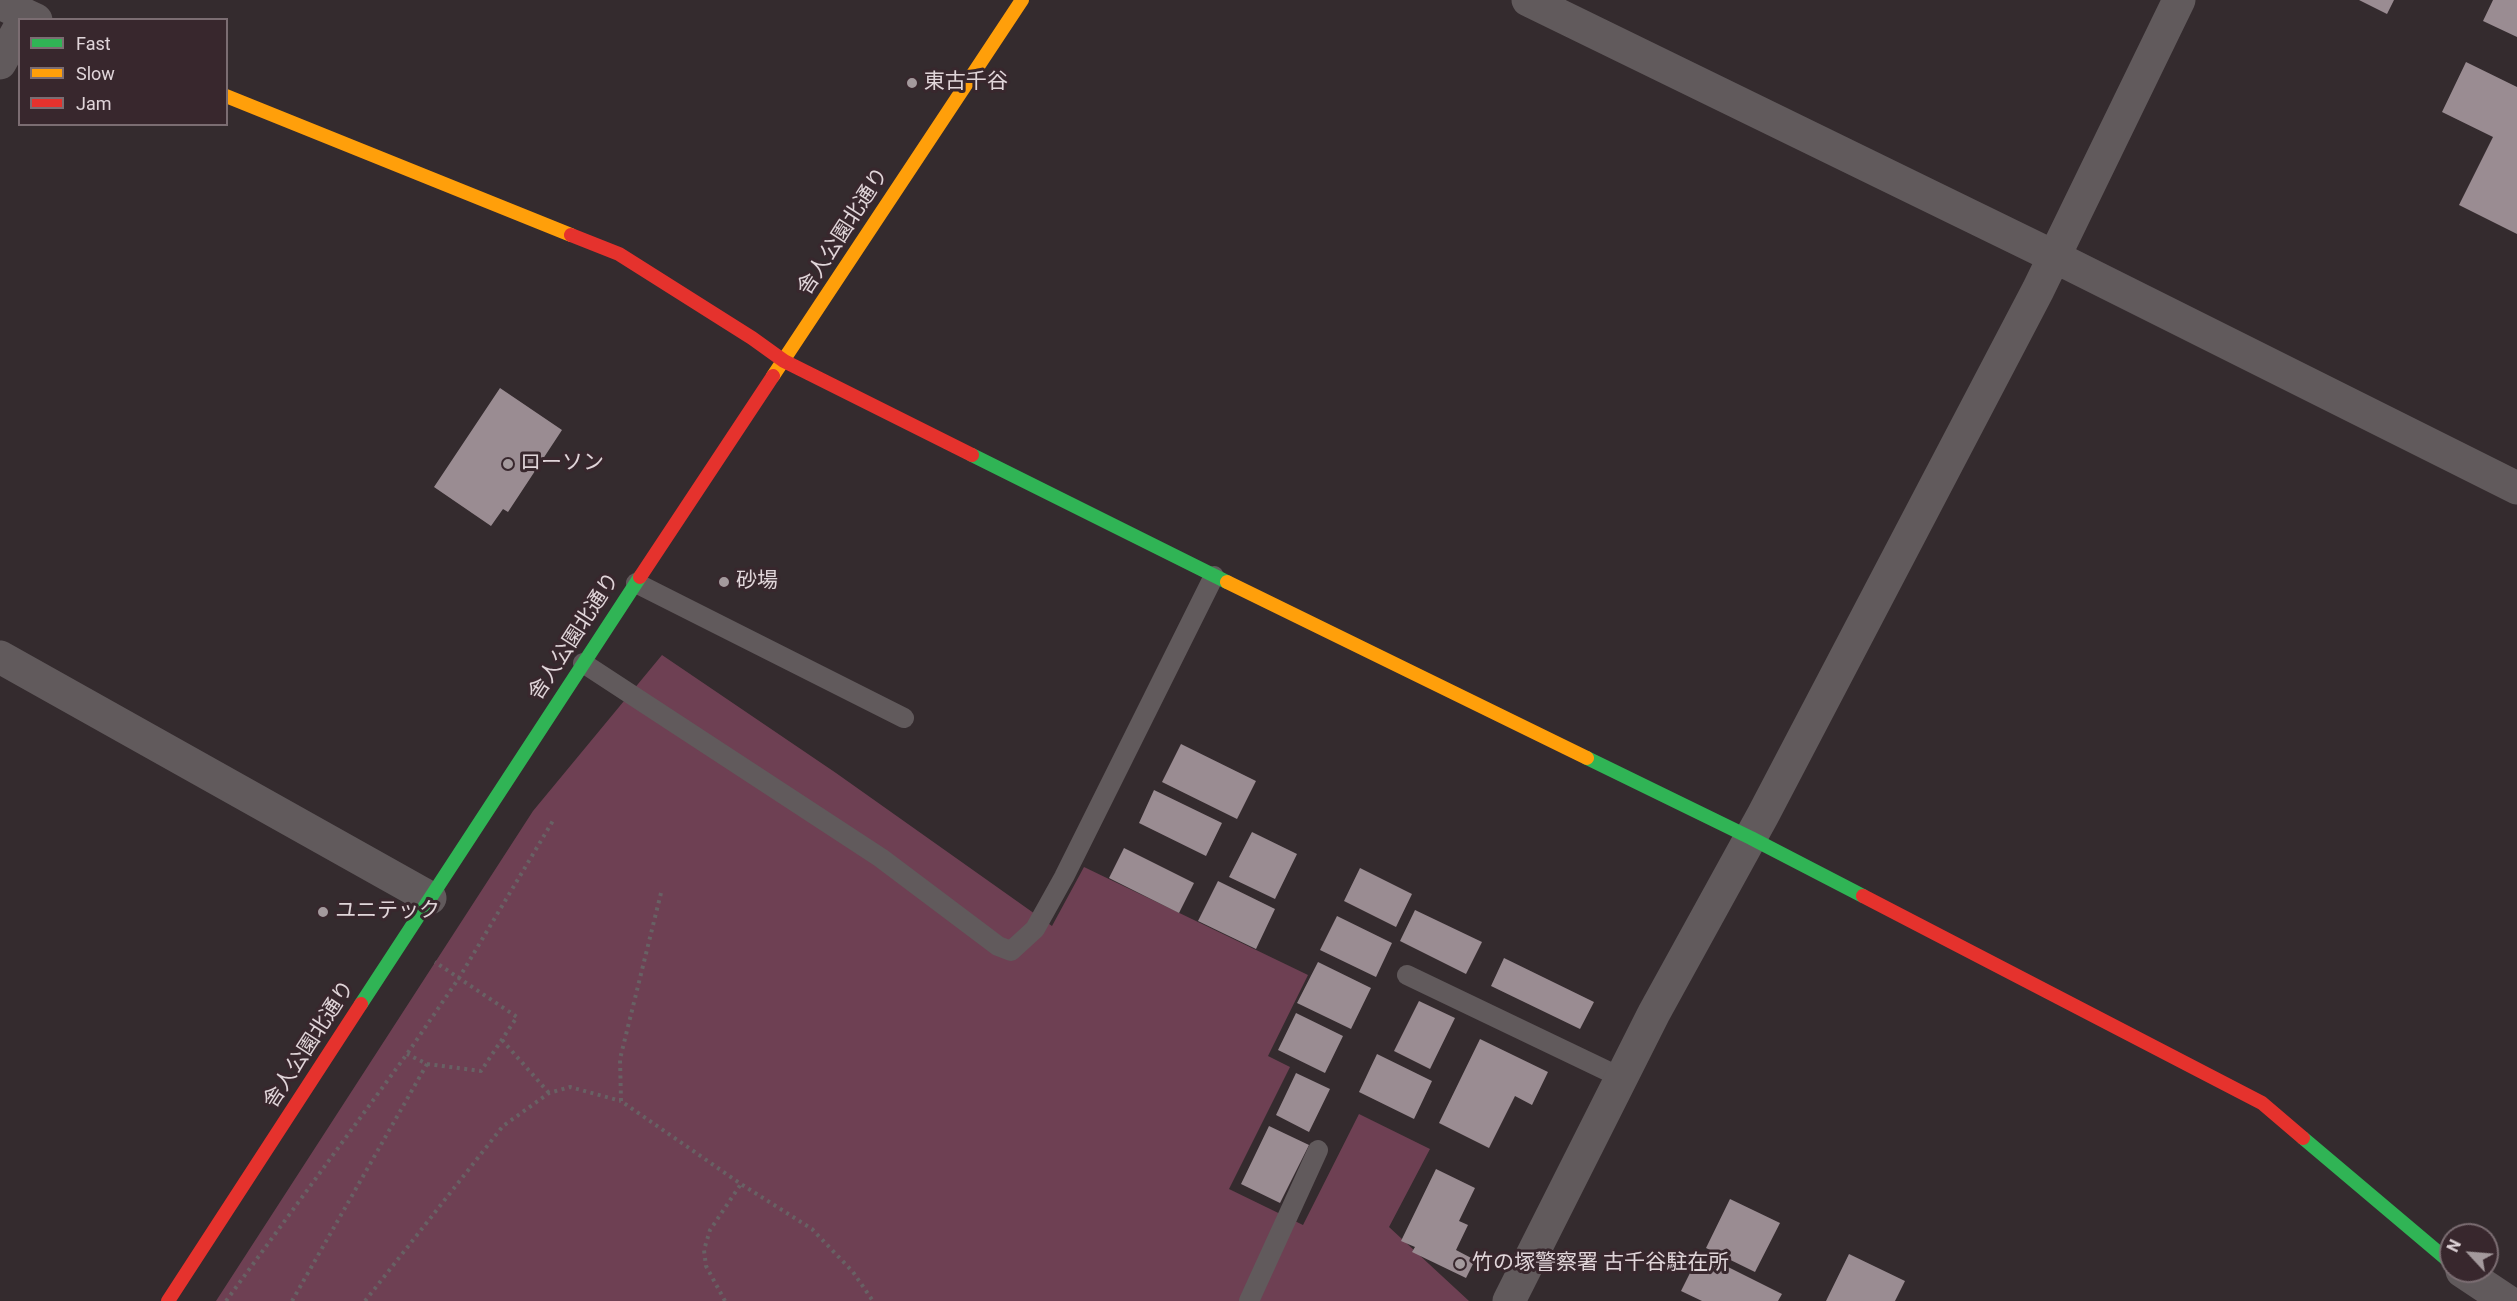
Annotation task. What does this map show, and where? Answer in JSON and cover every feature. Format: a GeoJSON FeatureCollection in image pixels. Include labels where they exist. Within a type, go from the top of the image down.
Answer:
{"type":"FeatureCollection","features":[{"type":"Feature","properties":{"kind":"street","name":"舎人公園北通り"},"geometry":{"type":"LineString","coordinates":[[168,1301],[583,663],[1022,0]]}},
{"type":"Feature","properties":{"kind":"street"},"geometry":{"type":"LineString","coordinates":[[1528,0],[2055,256],[2517,489]]}},
{"type":"Feature","properties":{"kind":"street"},"geometry":{"type":"LineString","coordinates":[[1509,1301],[1654,1013],[1751,838],[2055,256],[2067,227],[2179,0]]}},
{"type":"Feature","properties":{"kind":"street"},"geometry":{"type":"LineString","coordinates":[[0,63],[18,25]]}},
{"type":"Feature","properties":{"kind":"street"},"geometry":{"type":"LineString","coordinates":[[228,97],[619,254],[752,338],[784,361],[1214,576],[1751,838],[2262,1103],[2439,1253]]}},
{"type":"Feature","properties":{"kind":"street"},"geometry":{"type":"LineString","coordinates":[[0,657],[430,898]]}},
{"type":"Feature","properties":{"kind":"street"},"geometry":{"type":"LineString","coordinates":[[2480,1283],[2508,1301],[2517,1286]]}},
{"type":"Feature","properties":{"kind":"lane"},"geometry":{"type":"LineString","coordinates":[[583,663],[881,858],[998,946],[1011,951],[1035,929],[1064,877],[1214,576]]}},
{"type":"Feature","properties":{"kind":"lane"},"geometry":{"type":"LineString","coordinates":[[636,583],[904,718]]}},
{"type":"Feature","properties":{"kind":"lane"},"geometry":{"type":"LineString","coordinates":[[1407,975],[1622,1078]]}},
{"type":"Feature","properties":{"kind":"lane"},"geometry":{"type":"LineString","coordinates":[[1249,1301],[1318,1150]]}},
{"type":"Feature","properties":{"kind":"path"},"geometry":{"type":"LineString","coordinates":[[226,1301],[407,1054],[459,978],[554,819]]}},
{"type":"Feature","properties":{"kind":"path"},"geometry":{"type":"LineString","coordinates":[[621,1101],[620,1059],[661,893]]}},
{"type":"Feature","properties":{"kind":"path"},"geometry":{"type":"LineString","coordinates":[[407,1054],[427,1064],[481,1071],[518,1017],[438,964]]}},
{"type":"Feature","properties":{"kind":"path"},"geometry":{"type":"LineString","coordinates":[[502,1040],[549,1093]]}},
{"type":"Feature","properties":{"kind":"path"},"geometry":{"type":"LineString","coordinates":[[292,1301],[427,1064]]}},
{"type":"Feature","properties":{"kind":"path"},"geometry":{"type":"LineString","coordinates":[[365,1301],[503,1126],[549,1093],[570,1087],[621,1101],[741,1184],[812,1229],[853,1272],[873,1301]]}},
{"type":"Feature","properties":{"kind":"path"},"geometry":{"type":"LineString","coordinates":[[725,1301],[706,1266],[704,1250],[710,1230],[741,1184]]}},
{"type":"Feature","properties":{"kind":"shaded area"},"geometry":{"type":"Polygon","coordinates":[[[662,655],[836,773],[1052,926],[1084,867],[1308,975],[1268,1056],[1290,1067],[1229,1189],[1303,1225],[1359,1114],[1430,1149],[1389,1227],[1469,1301],[216,1301],[533,811],[662,655]]]}},
{"type":"Feature","properties":{"kind":"building"},"geometry":{"type":"Polygon","coordinates":[[[2359,0],[2394,0],[2387,14],[2359,0]]]}},
{"type":"Feature","properties":{"kind":"building"},"geometry":{"type":"Polygon","coordinates":[[[2493,0],[2517,0],[2517,37],[2483,21],[2493,0]]]}},
{"type":"Feature","properties":{"kind":"building"},"geometry":{"type":"Polygon","coordinates":[[[2466,62],[2517,87],[2517,234],[2459,205],[2493,137],[2442,112],[2466,62]]]}},
{"type":"Feature","properties":{"kind":"building"},"geometry":{"type":"Polygon","coordinates":[[[500,388],[562,430],[508,512],[503,509],[491,526],[434,487],[500,388]]]}},
{"type":"Feature","properties":{"kind":"building"},"geometry":{"type":"Polygon","coordinates":[[[1181,744],[1256,781],[1237,819],[1162,782],[1181,744]]]}},
{"type":"Feature","properties":{"kind":"building"},"geometry":{"type":"Polygon","coordinates":[[[1154,790],[1222,823],[1206,856],[1139,823],[1154,790]]]}},
{"type":"Feature","properties":{"kind":"building"},"geometry":{"type":"Polygon","coordinates":[[[1252,832],[1297,854],[1275,899],[1229,877],[1252,832]]]}},
{"type":"Feature","properties":{"kind":"building"},"geometry":{"type":"Polygon","coordinates":[[[1124,848],[1194,883],[1179,913],[1109,878],[1124,848]]]}},
{"type":"Feature","properties":{"kind":"building"},"geometry":{"type":"Polygon","coordinates":[[[1360,868],[1412,894],[1396,927],[1344,901],[1360,868]]]}},
{"type":"Feature","properties":{"kind":"building"},"geometry":{"type":"Polygon","coordinates":[[[1218,881],[1275,909],[1256,949],[1198,921],[1218,881]]]}},
{"type":"Feature","properties":{"kind":"building"},"geometry":{"type":"Polygon","coordinates":[[[1415,910],[1482,942],[1466,974],[1400,941],[1415,910]]]}},
{"type":"Feature","properties":{"kind":"building"},"geometry":{"type":"Polygon","coordinates":[[[1337,916],[1392,943],[1376,977],[1320,950],[1337,916]]]}},
{"type":"Feature","properties":{"kind":"building"},"geometry":{"type":"Polygon","coordinates":[[[1504,958],[1594,1002],[1580,1029],[1491,986],[1504,958]]]}},
{"type":"Feature","properties":{"kind":"building"},"geometry":{"type":"Polygon","coordinates":[[[1318,962],[1371,988],[1351,1029],[1297,1003],[1318,962]]]}},
{"type":"Feature","properties":{"kind":"building"},"geometry":{"type":"Polygon","coordinates":[[[1419,1001],[1455,1018],[1430,1069],[1394,1051],[1419,1001]]]}},
{"type":"Feature","properties":{"kind":"building"},"geometry":{"type":"Polygon","coordinates":[[[1296,1013],[1343,1036],[1325,1073],[1278,1050],[1296,1013]]]}},
{"type":"Feature","properties":{"kind":"building"},"geometry":{"type":"Polygon","coordinates":[[[1480,1039],[1548,1072],[1532,1105],[1515,1096],[1489,1148],[1439,1123],[1480,1039]]]}},
{"type":"Feature","properties":{"kind":"building"},"geometry":{"type":"Polygon","coordinates":[[[1377,1054],[1432,1081],[1414,1119],[1359,1092],[1377,1054]]]}},
{"type":"Feature","properties":{"kind":"building"},"geometry":{"type":"Polygon","coordinates":[[[1296,1073],[1330,1089],[1309,1132],[1276,1115],[1296,1073]]]}},
{"type":"Feature","properties":{"kind":"building"},"geometry":{"type":"Polygon","coordinates":[[[1269,1126],[1309,1145],[1280,1203],[1241,1184],[1269,1126]]]}},
{"type":"Feature","properties":{"kind":"building"},"geometry":{"type":"Polygon","coordinates":[[[1436,1169],[1475,1188],[1459,1221],[1468,1225],[1456,1250],[1475,1260],[1466,1278],[1412,1252],[1415,1247],[1401,1241],[1436,1169]]]}},
{"type":"Feature","properties":{"kind":"building"},"geometry":{"type":"Polygon","coordinates":[[[1730,1199],[1780,1223],[1755,1272],[1706,1248],[1730,1199]]]}},
{"type":"Feature","properties":{"kind":"building"},"geometry":{"type":"Polygon","coordinates":[[[1700,1253],[1782,1294],[1778,1301],[1702,1301],[1681,1291],[1700,1253]]]}},
{"type":"Feature","properties":{"kind":"building"},"geometry":{"type":"Polygon","coordinates":[[[1849,1254],[1905,1281],[1895,1301],[1826,1301],[1849,1254]]]}},
{"type":"Feature","properties":{"kind":"traffic: fast"},"geometry":{"type":"LineString","coordinates":[[972,455],[1227,582]]}},
{"type":"Feature","properties":{"kind":"traffic: fast"},"geometry":{"type":"LineString","coordinates":[[361,1004],[640,577]]}},
{"type":"Feature","properties":{"kind":"traffic: fast"},"geometry":{"type":"LineString","coordinates":[[1587,758],[1863,896]]}},
{"type":"Feature","properties":{"kind":"traffic: fast"},"geometry":{"type":"LineString","coordinates":[[2303,1138],[2439,1253]]}},
{"type":"Feature","properties":{"kind":"traffic: slow"},"geometry":{"type":"LineString","coordinates":[[773,376],[1022,0]]}},
{"type":"Feature","properties":{"kind":"traffic: slow"},"geometry":{"type":"LineString","coordinates":[[228,97],[571,235]]}},
{"type":"Feature","properties":{"kind":"traffic: slow"},"geometry":{"type":"LineString","coordinates":[[1227,582],[1587,758]]}},
{"type":"Feature","properties":{"kind":"traffic: jam"},"geometry":{"type":"LineString","coordinates":[[571,235],[619,254],[752,338],[784,361],[972,455]]}},
{"type":"Feature","properties":{"kind":"traffic: jam"},"geometry":{"type":"LineString","coordinates":[[640,577],[773,376]]}},
{"type":"Feature","properties":{"kind":"traffic: jam"},"geometry":{"type":"LineString","coordinates":[[1863,896],[2262,1103],[2303,1138]]}},
{"type":"Feature","properties":{"kind":"traffic: jam"},"geometry":{"type":"LineString","coordinates":[[168,1301],[361,1004]]}},
{"type":"Feature","properties":{"kind":"place","name":"東古千谷"},"geometry":{"type":"Point","coordinates":[912,83]}},
{"type":"Feature","properties":{"kind":"place","name":"ローソン"},"geometry":{"type":"Point","coordinates":[508,464]}},
{"type":"Feature","properties":{"kind":"place","name":"砂場"},"geometry":{"type":"Point","coordinates":[724,582]}},
{"type":"Feature","properties":{"kind":"place","name":"ユニテック"},"geometry":{"type":"Point","coordinates":[323,912]}},
{"type":"Feature","properties":{"kind":"place","name":"竹の塚警察署 古千谷駐在所"},"geometry":{"type":"Point","coordinates":[1460,1264]}}]}
